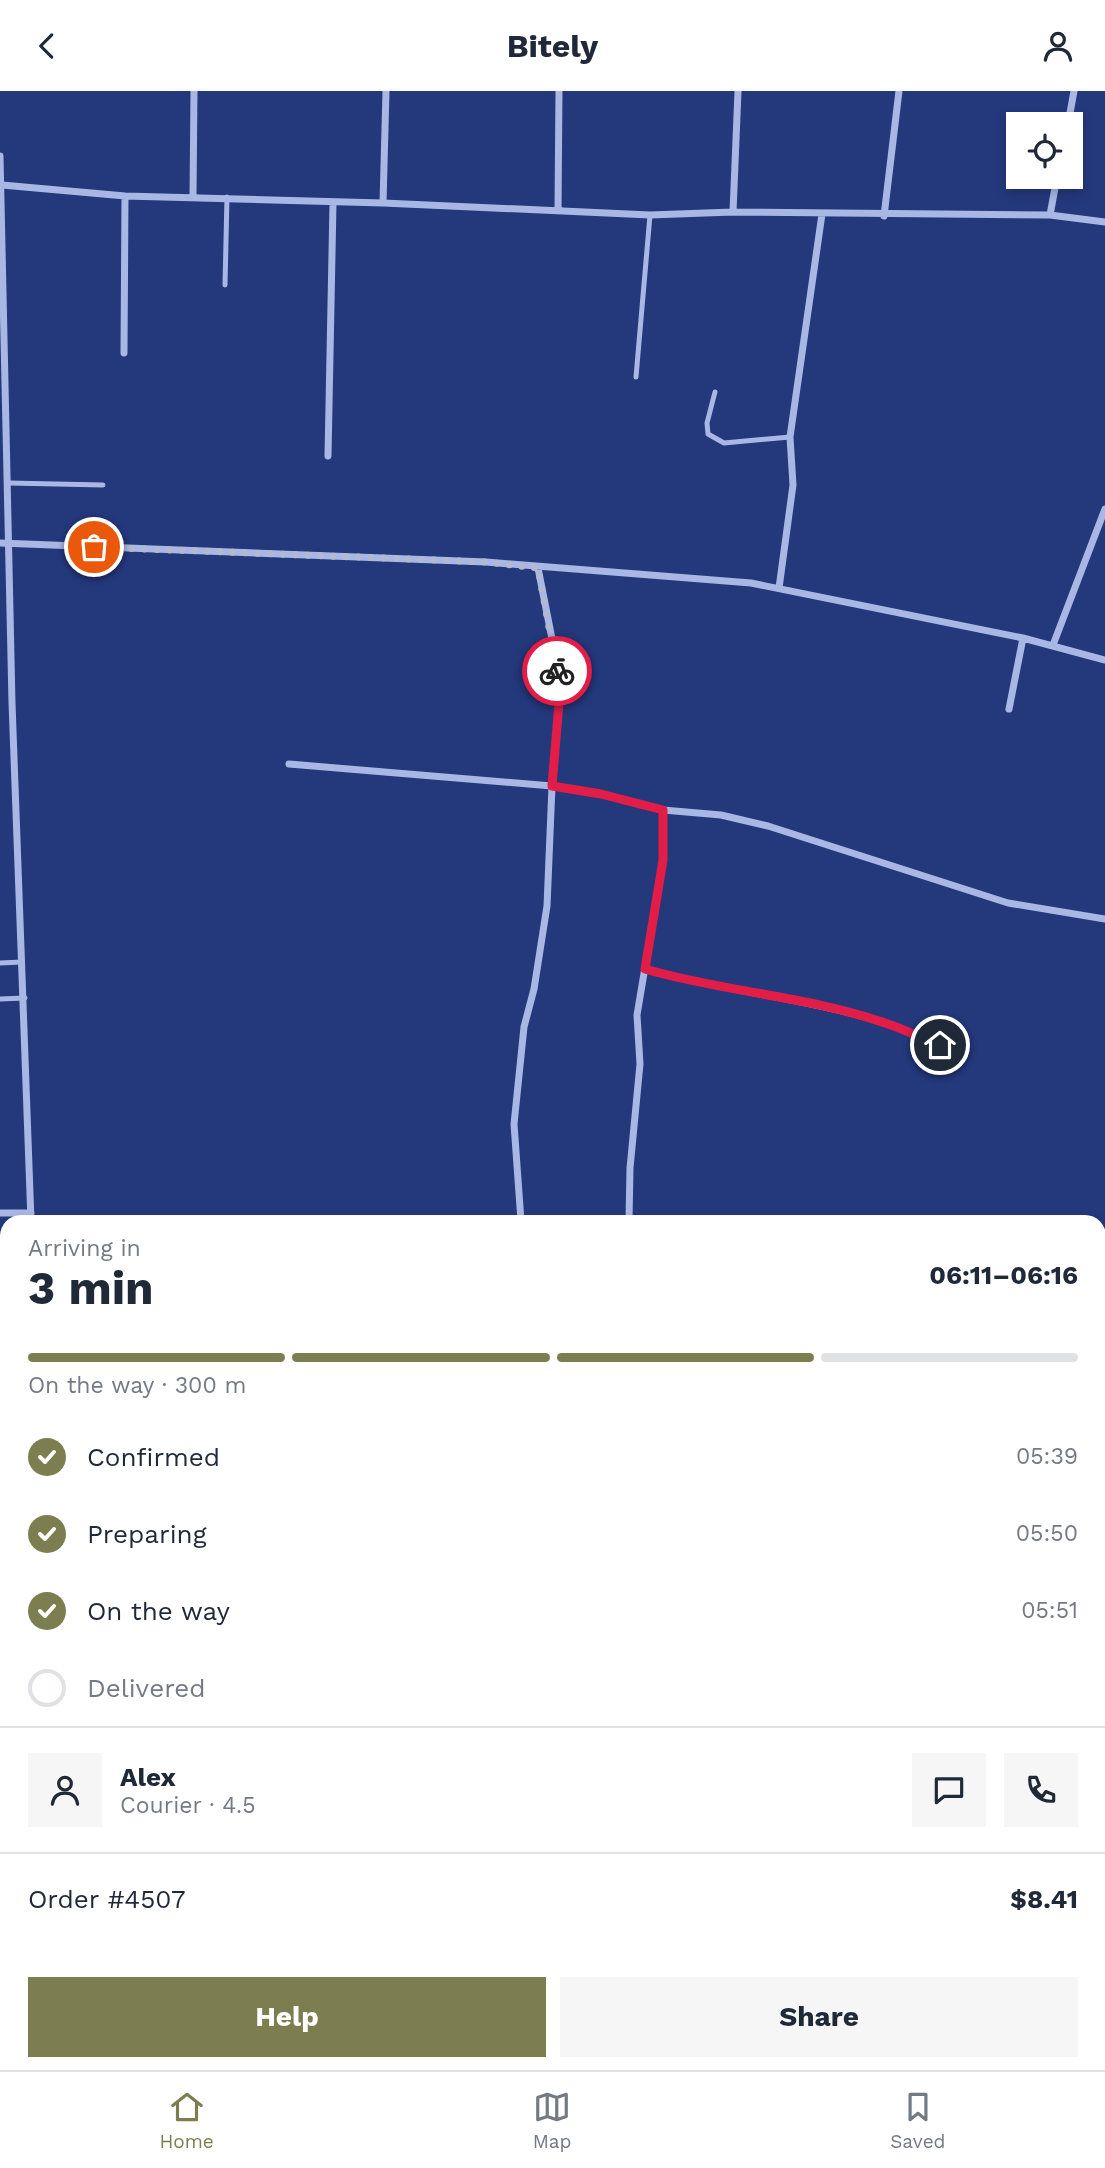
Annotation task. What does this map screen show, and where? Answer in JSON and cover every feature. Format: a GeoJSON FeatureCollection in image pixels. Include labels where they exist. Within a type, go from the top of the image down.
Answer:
{"type":"FeatureCollection","features":[{"type":"Feature","properties":{"kind":"street"},"geometry":{"type":"LineString","coordinates":[[193,197],[194,91]]}},
{"type":"Feature","properties":{"kind":"street"},"geometry":{"type":"LineString","coordinates":[[383,202],[386,91]]}},
{"type":"Feature","properties":{"kind":"street"},"geometry":{"type":"LineString","coordinates":[[558,210],[559,91]]}},
{"type":"Feature","properties":{"kind":"street"},"geometry":{"type":"LineString","coordinates":[[733,212],[738,91]]}},
{"type":"Feature","properties":{"kind":"street"},"geometry":{"type":"LineString","coordinates":[[884,216],[899,91]]}},
{"type":"Feature","properties":{"kind":"street"},"geometry":{"type":"LineString","coordinates":[[1070,112],[1074,91]]}},
{"type":"Feature","properties":{"kind":"street"},"geometry":{"type":"LineString","coordinates":[[0,156],[12,703],[31,1215]]}},
{"type":"Feature","properties":{"kind":"street"},"geometry":{"type":"LineString","coordinates":[[1050,215],[1055,189]]}},
{"type":"Feature","properties":{"kind":"street"},"geometry":{"type":"LineString","coordinates":[[1,191],[228,197],[333,203],[383,202],[650,215],[733,212],[884,216],[1050,215],[1105,222]]}},
{"type":"Feature","properties":{"kind":"street"},"geometry":{"type":"LineString","coordinates":[[124,353],[125,196]]}},
{"type":"Feature","properties":{"kind":"street"},"geometry":{"type":"LineString","coordinates":[[328,456],[333,203]]}},
{"type":"Feature","properties":{"kind":"street"},"geometry":{"type":"LineString","coordinates":[[779,588],[793,485],[790,437],[822,214]]}},
{"type":"Feature","properties":{"kind":"street"},"geometry":{"type":"LineString","coordinates":[[1053,645],[1105,509]]}},
{"type":"Feature","properties":{"kind":"street"},"geometry":{"type":"LineString","coordinates":[[0,543],[486,562],[779,588],[1023,638],[1105,660]]}},
{"type":"Feature","properties":{"kind":"street"},"geometry":{"type":"LineString","coordinates":[[521,1215],[514,1124],[524,1027],[534,989],[547,906],[559,703],[556,659],[538,568]]}},
{"type":"Feature","properties":{"kind":"street"},"geometry":{"type":"LineString","coordinates":[[1009,709],[1023,638]]}},
{"type":"Feature","properties":{"kind":"street"},"geometry":{"type":"LineString","coordinates":[[289,764],[552,786],[601,794],[663,810],[721,815],[768,826],[1008,902],[1105,919]]}},
{"type":"Feature","properties":{"kind":"street"},"geometry":{"type":"LineString","coordinates":[[629,1215],[630,1168],[640,1064],[637,1014],[663,860],[663,810]]}},
{"type":"Feature","properties":{"kind":"street"},"geometry":{"type":"LineString","coordinates":[[645,969],[685,980],[859,1016],[957,1052]]}},
{"type":"Feature","properties":{"kind":"lane"},"geometry":{"type":"LineString","coordinates":[[225,285],[228,197]]}},
{"type":"Feature","properties":{"kind":"lane"},"geometry":{"type":"LineString","coordinates":[[635,377],[650,215]]}},
{"type":"Feature","properties":{"kind":"lane"},"geometry":{"type":"LineString","coordinates":[[715,393],[707,423],[708,434],[716,440],[723,443],[790,437]]}},
{"type":"Feature","properties":{"kind":"lane"},"geometry":{"type":"LineString","coordinates":[[9,483],[103,485]]}},
{"type":"Feature","properties":{"kind":"lane"},"geometry":{"type":"LineString","coordinates":[[0,963],[22,962]]}},
{"type":"Feature","properties":{"kind":"lane"},"geometry":{"type":"LineString","coordinates":[[0,999],[24,998]]}},
{"type":"Feature","properties":{"kind":"way so far"},"geometry":{"type":"LineString","coordinates":[[94,547],[486,562],[538,568],[557,671]]}},
{"type":"Feature","properties":{"kind":"route"},"geometry":{"type":"LineString","coordinates":[[557,671],[559,703],[552,786],[601,794],[663,810],[663,860],[645,969],[685,980],[846,1013],[884,1023],[940,1045]]}}]}
